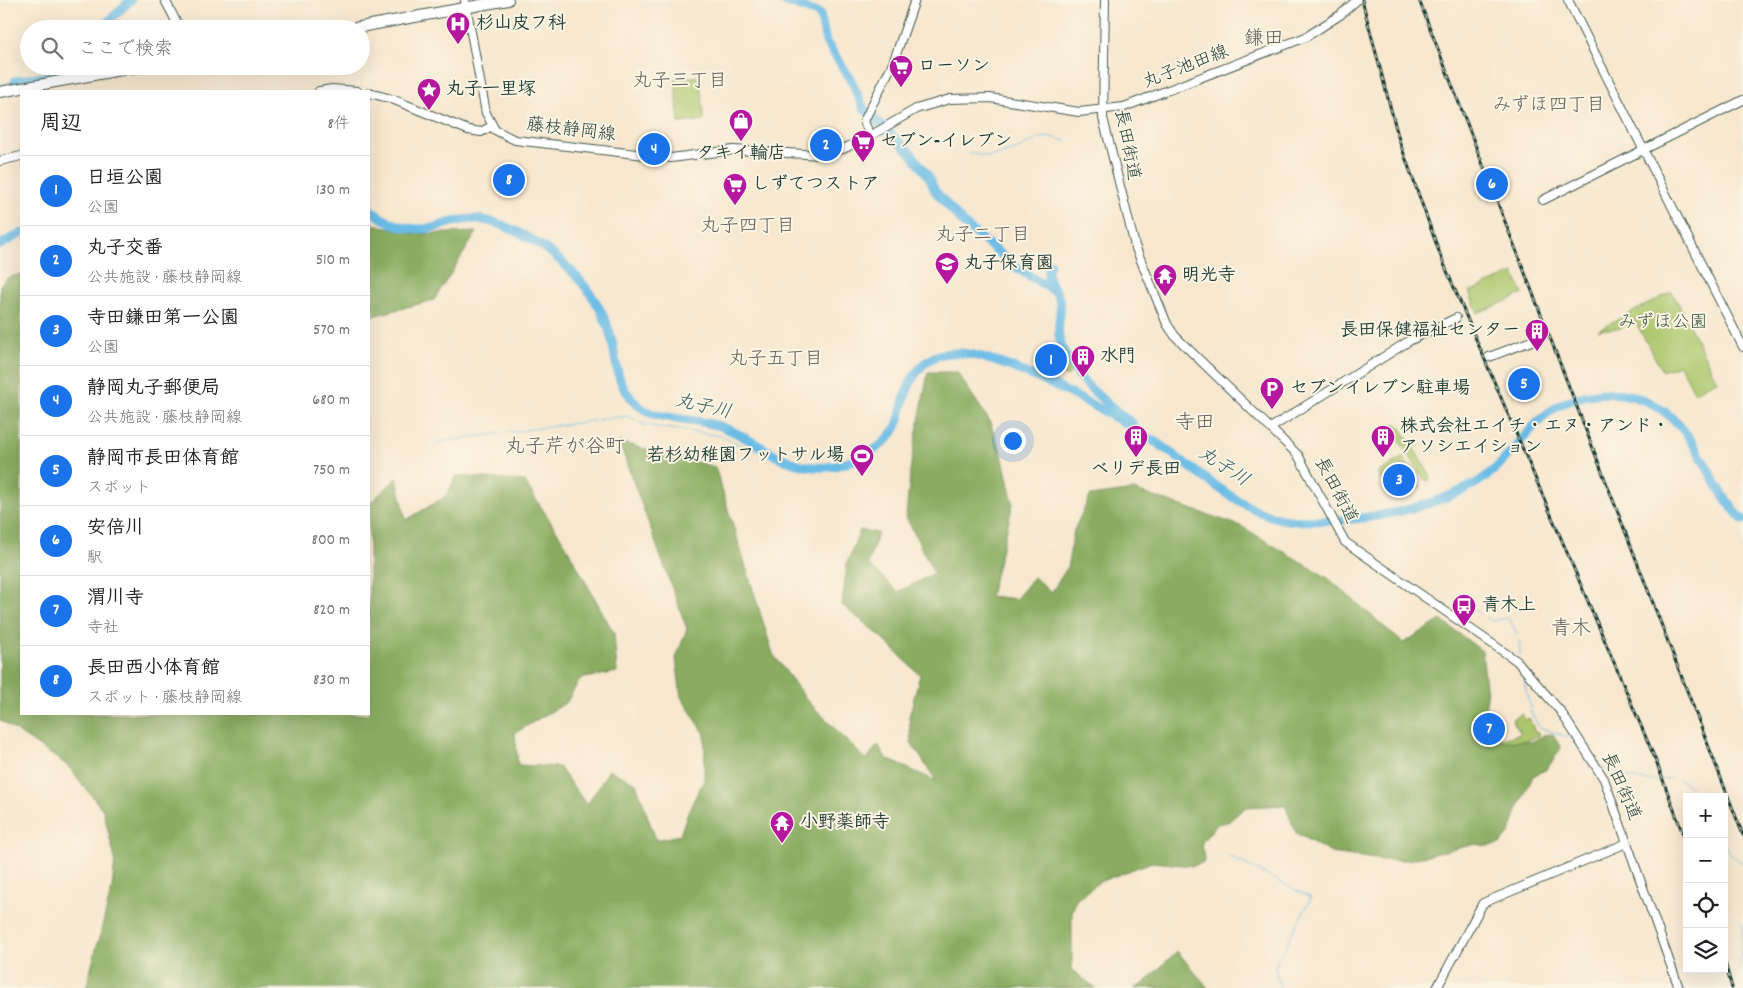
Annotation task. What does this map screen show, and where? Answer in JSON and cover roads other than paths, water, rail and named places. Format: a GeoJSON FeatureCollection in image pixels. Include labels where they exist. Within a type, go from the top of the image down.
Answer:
{"type":"FeatureCollection","features":[{"type":"Feature","properties":{"kind":"highway"},"geometry":{"type":"LineString","coordinates":[[370,25],[466,4],[508,0]]}},
{"type":"Feature","properties":{"kind":"highway"},"geometry":{"type":"LineString","coordinates":[[0,92],[93,75]]}},
{"type":"Feature","properties":{"kind":"main road"},"geometry":{"type":"LineString","coordinates":[[165,0],[175,20]]}},
{"type":"Feature","properties":{"kind":"main road"},"geometry":{"type":"LineString","coordinates":[[870,136],[864,125],[893,63],[915,0]]}},
{"type":"Feature","properties":{"kind":"main road","name":"長田街道"},"geometry":{"type":"LineString","coordinates":[[1105,0],[1103,110],[1116,175],[1135,246],[1167,324],[1175,336],[1272,427],[1303,461],[1339,530],[1349,545],[1480,635],[1528,671],[1561,712],[1598,768],[1627,842],[1679,988]]}},
{"type":"Feature","properties":{"kind":"main road","name":"丸子池田線"},"geometry":{"type":"LineString","coordinates":[[870,136],[928,104],[964,98],[996,99],[1066,111],[1103,110],[1143,100],[1301,39],[1322,28],[1357,0]]}},
{"type":"Feature","properties":{"kind":"main road"},"geometry":{"type":"LineString","coordinates":[[1568,0],[1743,348]]}},
{"type":"Feature","properties":{"kind":"main road"},"geometry":{"type":"LineString","coordinates":[[370,93],[392,99],[476,132],[492,126],[486,112],[466,4]]}},
{"type":"Feature","properties":{"kind":"main road"},"geometry":{"type":"LineString","coordinates":[[326,90],[344,90]]}},
{"type":"Feature","properties":{"kind":"main road"},"geometry":{"type":"LineString","coordinates":[[1543,200],[1743,100]]}},
{"type":"Feature","properties":{"kind":"main road","name":"藤枝静岡線"},"geometry":{"type":"LineString","coordinates":[[492,126],[502,135],[516,140],[671,158],[733,150],[822,155],[843,149],[870,136]]}},
{"type":"Feature","properties":{"kind":"main road"},"geometry":{"type":"LineString","coordinates":[[0,161],[20,156]]}},
{"type":"Feature","properties":{"kind":"main road"},"geometry":{"type":"LineString","coordinates":[[1272,427],[1409,341],[1456,318]]}},
{"type":"Feature","properties":{"kind":"main road"},"geometry":{"type":"LineString","coordinates":[[1489,357],[1542,338]]}},
{"type":"Feature","properties":{"kind":"main road"},"geometry":{"type":"LineString","coordinates":[[1437,988],[1483,903],[1627,842]]}},
{"type":"Feature","properties":{"kind":"waterway"},"geometry":{"type":"LineString","coordinates":[[110,20],[131,0]]}},
{"type":"Feature","properties":{"kind":"waterway"},"geometry":{"type":"LineString","coordinates":[[781,0],[820,14],[826,42],[850,78],[864,109],[911,153],[929,177],[935,191],[965,225],[1020,270],[1057,293]]}},
{"type":"Feature","properties":{"kind":"waterway"},"geometry":{"type":"LineString","coordinates":[[15,81],[51,75]]}},
{"type":"Feature","properties":{"kind":"waterway"},"geometry":{"type":"LineString","coordinates":[[0,85],[15,81]]}},
{"type":"Feature","properties":{"kind":"waterway"},"geometry":{"type":"LineString","coordinates":[[969,153],[990,157],[1018,149],[1039,138],[1052,137],[1066,141]]}},
{"type":"Feature","properties":{"kind":"waterway","name":"丸子川"},"geometry":{"type":"LineString","coordinates":[[370,210],[385,220],[411,229],[430,228],[464,220],[484,220],[509,228],[533,241],[563,263],[580,280],[600,308],[609,330],[622,385],[639,406],[659,416],[707,423],[725,428],[774,454],[799,464],[827,467],[855,460],[872,451],[893,432],[899,420],[910,383],[918,370],[928,361],[939,355],[965,353],[1016,369],[1079,398],[1157,443],[1220,489],[1255,510],[1272,517],[1288,520],[1335,520],[1382,515],[1428,504],[1450,496],[1471,486],[1490,473],[1538,422],[1564,403],[1594,394],[1626,395],[1656,406],[1671,417],[1694,445],[1721,492],[1743,520]]}},
{"type":"Feature","properties":{"kind":"waterway","name":"丸子川"},"geometry":{"type":"LineString","coordinates":[[0,245],[20,234]]}},
{"type":"Feature","properties":{"kind":"waterway"},"geometry":{"type":"LineString","coordinates":[[1050,263],[1048,270],[1049,280],[1060,302],[1059,336],[1063,350],[1078,375],[1088,386],[1133,424]]}},
{"type":"Feature","properties":{"kind":"waterway"},"geometry":{"type":"LineString","coordinates":[[438,442],[628,416],[644,425],[722,436],[748,449],[764,453],[778,462],[796,468],[821,468]]}},
{"type":"Feature","properties":{"kind":"waterway"},"geometry":{"type":"LineString","coordinates":[[1455,596],[1464,603]]}},
{"type":"Feature","properties":{"kind":"waterway"},"geometry":{"type":"LineString","coordinates":[[1467,605],[1480,614]]}},
{"type":"Feature","properties":{"kind":"waterway"},"geometry":{"type":"LineString","coordinates":[[1485,617],[1491,621],[1508,618],[1518,635]]}},
{"type":"Feature","properties":{"kind":"waterway"},"geometry":{"type":"LineString","coordinates":[[1519,641],[1520,655]]}},
{"type":"Feature","properties":{"kind":"waterway"},"geometry":{"type":"LineString","coordinates":[[1522,672],[1531,712],[1539,727],[1570,738],[1580,748]]}},
{"type":"Feature","properties":{"kind":"waterway"},"geometry":{"type":"LineString","coordinates":[[1600,766],[1634,779],[1662,780],[1671,778]]}},
{"type":"Feature","properties":{"kind":"waterway"},"geometry":{"type":"LineString","coordinates":[[1679,780],[1687,784],[1695,793]]}},
{"type":"Feature","properties":{"kind":"waterway"},"geometry":{"type":"LineString","coordinates":[[1728,850],[1730,854],[1743,863]]}},
{"type":"Feature","properties":{"kind":"waterway"},"geometry":{"type":"LineString","coordinates":[[1229,856],[1311,898],[1275,966],[1280,988]]}},
{"type":"Feature","properties":{"kind":"waterway"},"geometry":{"type":"LineString","coordinates":[[1729,988],[1739,965],[1743,923]]}},
{"type":"Feature","properties":{"kind":"railway"},"geometry":{"type":"LineString","coordinates":[[1362,0],[1399,140],[1441,257],[1656,761],[1684,838]]}},
{"type":"Feature","properties":{"kind":"railway"},"geometry":{"type":"LineString","coordinates":[[1419,0],[1743,835]]}},
{"type":"Feature","properties":{"kind":"railway"},"geometry":{"type":"LineString","coordinates":[[1728,973],[1732,988]]}},
{"type":"Feature","properties":{"kind":"place","name":"杉山皮フ科"},"geometry":{"type":"Point","coordinates":[458,45]}},
{"type":"Feature","properties":{"kind":"place","name":"ローソン"},"geometry":{"type":"Point","coordinates":[901,88]}},
{"type":"Feature","properties":{"kind":"place","name":"丸子一里塚"},"geometry":{"type":"Point","coordinates":[429,111]}},
{"type":"Feature","properties":{"kind":"place","name":"タキイ輪店"},"geometry":{"type":"Point","coordinates":[741,142]}},
{"type":"Feature","properties":{"kind":"place","name":"丸子交番"},"geometry":{"type":"Point","coordinates":[826,145]}},
{"type":"Feature","properties":{"kind":"place","name":"静岡丸子郵便局"},"geometry":{"type":"Point","coordinates":[654,149]}},
{"type":"Feature","properties":{"kind":"place","name":"セブン-イレブン"},"geometry":{"type":"Point","coordinates":[863,163]}},
{"type":"Feature","properties":{"kind":"place","name":"長田西小体育館"},"geometry":{"type":"Point","coordinates":[509,180]}},
{"type":"Feature","properties":{"kind":"place","name":"安倍川"},"geometry":{"type":"Point","coordinates":[1492,184]}},
{"type":"Feature","properties":{"kind":"place","name":"しずてつストア"},"geometry":{"type":"Point","coordinates":[735,206]}},
{"type":"Feature","properties":{"kind":"place","name":"丸子保育園"},"geometry":{"type":"Point","coordinates":[947,285]}},
{"type":"Feature","properties":{"kind":"place","name":"明光寺"},"geometry":{"type":"Point","coordinates":[1165,297]}},
{"type":"Feature","properties":{"kind":"place","name":"長田保健福祉センター"},"geometry":{"type":"Point","coordinates":[1537,352]}},
{"type":"Feature","properties":{"kind":"place","name":"日垣公園"},"geometry":{"type":"Point","coordinates":[1051,360]}},
{"type":"Feature","properties":{"kind":"place","name":"水門"},"geometry":{"type":"Point","coordinates":[1083,378]}},
{"type":"Feature","properties":{"kind":"place","name":"静岡市長田体育館"},"geometry":{"type":"Point","coordinates":[1524,384]}},
{"type":"Feature","properties":{"kind":"place","name":"セブンイレブン駐車場"},"geometry":{"type":"Point","coordinates":[1272,410]}},
{"type":"Feature","properties":{"kind":"place","name":"ベリデ長田"},"geometry":{"type":"Point","coordinates":[1136,458]}},
{"type":"Feature","properties":{"kind":"place","name":"株式会社エイチ・エヌ・アンド・ アソシエイション"},"geometry":{"type":"Point","coordinates":[1383,458]}},
{"type":"Feature","properties":{"kind":"place","name":"若杉幼稚園フットサル場"},"geometry":{"type":"Point","coordinates":[862,477]}},
{"type":"Feature","properties":{"kind":"place","name":"寺田鎌田第一公園"},"geometry":{"type":"Point","coordinates":[1399,480]}},
{"type":"Feature","properties":{"kind":"place","name":"青木上"},"geometry":{"type":"Point","coordinates":[1464,627]}},
{"type":"Feature","properties":{"kind":"place","name":"渭川寺"},"geometry":{"type":"Point","coordinates":[1489,729]}},
{"type":"Feature","properties":{"kind":"place","name":"小野薬師寺"},"geometry":{"type":"Point","coordinates":[782,844]}},
{"type":"Feature","properties":{"kind":"district","name":"鎌田"},"geometry":{"type":"Point","coordinates":[1264,40]}},
{"type":"Feature","properties":{"kind":"district","name":"丸子三丁目"},"geometry":{"type":"Point","coordinates":[680,82]}},
{"type":"Feature","properties":{"kind":"district","name":"みずほ四丁目"},"geometry":{"type":"Point","coordinates":[1549,106]}},
{"type":"Feature","properties":{"kind":"district","name":"丸子四丁目"},"geometry":{"type":"Point","coordinates":[748,227]}},
{"type":"Feature","properties":{"kind":"district","name":"丸子二丁目"},"geometry":{"type":"Point","coordinates":[983,236]}},
{"type":"Feature","properties":{"kind":"district","name":"丸子五丁目"},"geometry":{"type":"Point","coordinates":[776,360]}},
{"type":"Feature","properties":{"kind":"district","name":"寺田"},"geometry":{"type":"Point","coordinates":[1195,424]}},
{"type":"Feature","properties":{"kind":"district","name":"丸子芹が谷町"},"geometry":{"type":"Point","coordinates":[565,448]}},
{"type":"Feature","properties":{"kind":"district","name":"青木"},"geometry":{"type":"Point","coordinates":[1571,630]}},
{"type":"Feature","properties":{"kind":"park label","name":"みずほ公園"},"geometry":{"type":"Point","coordinates":[1663,323]}}]}
